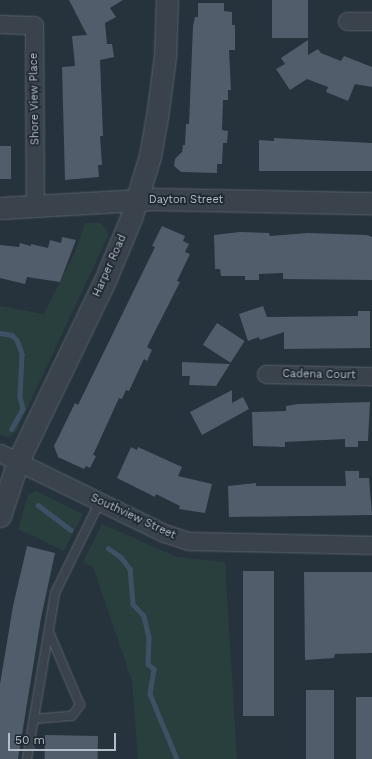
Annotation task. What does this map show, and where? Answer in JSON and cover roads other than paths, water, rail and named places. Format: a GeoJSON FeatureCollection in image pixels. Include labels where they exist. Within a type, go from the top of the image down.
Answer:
{"type":"FeatureCollection","features":[{"type":"Feature","properties":{"kind":"street","name":"Harper Road"},"geometry":{"type":"LineString","coordinates":[[0,516],[9,457],[111,267],[136,201],[157,117],[165,56],[167,0]]}},
{"type":"Feature","properties":{"kind":"street"},"geometry":{"type":"LineString","coordinates":[[347,21],[372,21]]}},
{"type":"Feature","properties":{"kind":"street","name":"Shore View Place"},"geometry":{"type":"LineString","coordinates":[[0,24],[34,25],[35,207]]}},
{"type":"Feature","properties":{"kind":"street","name":"Dayton Street"},"geometry":{"type":"LineString","coordinates":[[0,208],[136,201],[372,203]]}},
{"type":"Feature","properties":{"kind":"street","name":"Cadena Court"},"geometry":{"type":"LineString","coordinates":[[266,374],[372,376]]}},
{"type":"Feature","properties":{"kind":"street","name":"Southview Street"},"geometry":{"type":"LineString","coordinates":[[9,457],[164,533],[188,541],[372,545]]}},
{"type":"Feature","properties":{"kind":"lane"},"geometry":{"type":"LineString","coordinates":[[28,759],[55,593],[100,501]]}},
{"type":"Feature","properties":{"kind":"lane"},"geometry":{"type":"LineString","coordinates":[[34,719],[72,716],[80,705],[49,632]]}},
{"type":"Feature","properties":{"kind":"waterway"},"geometry":{"type":"LineString","coordinates":[[0,333],[12,335],[17,340],[22,354],[20,397],[23,409],[12,429]]}},
{"type":"Feature","properties":{"kind":"waterway"},"geometry":{"type":"LineString","coordinates":[[38,505],[71,530]]}},
{"type":"Feature","properties":{"kind":"waterway"},"geometry":{"type":"LineString","coordinates":[[108,548],[121,557],[130,569],[133,604],[144,616],[149,637],[148,664],[154,669],[150,694],[177,759]]}}]}
